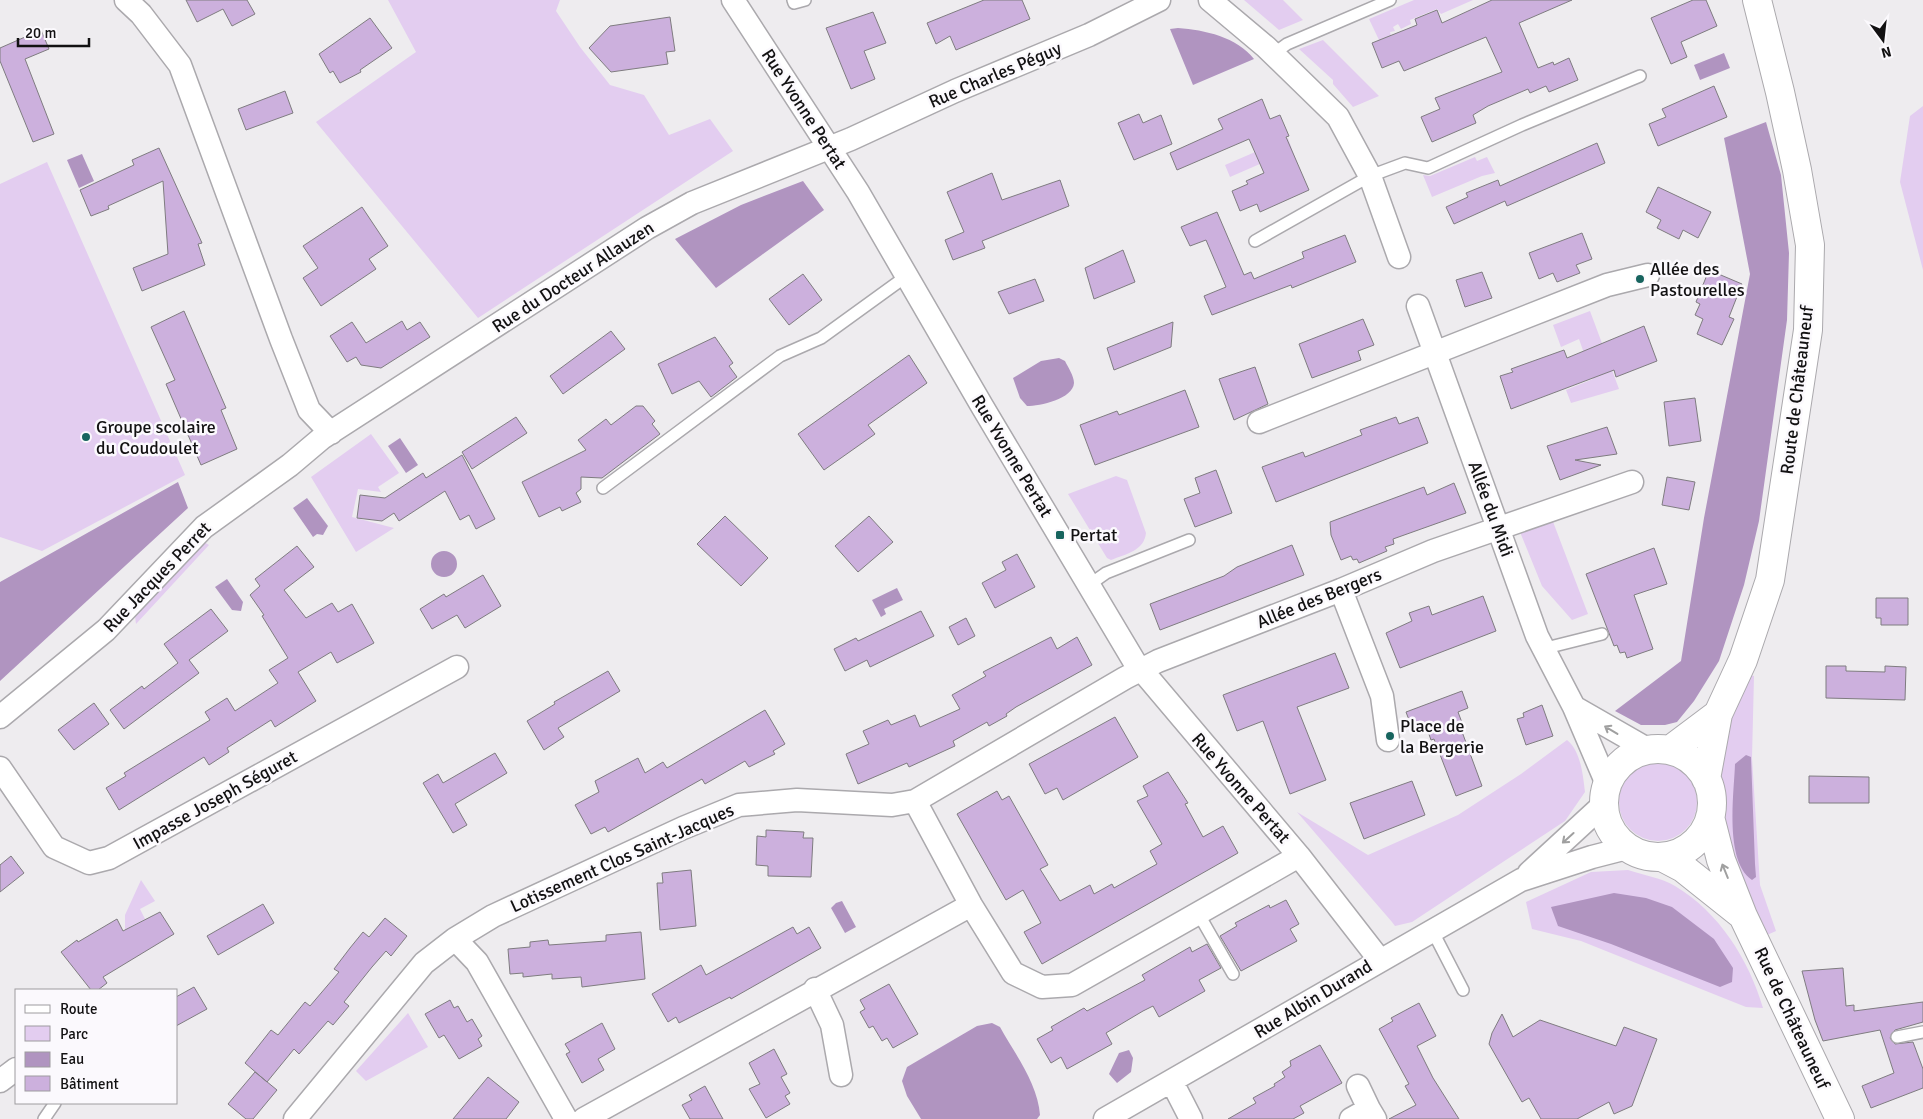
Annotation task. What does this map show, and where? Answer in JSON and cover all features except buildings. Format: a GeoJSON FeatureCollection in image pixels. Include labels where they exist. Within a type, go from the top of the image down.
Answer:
{"type":"FeatureCollection","features":[{"type":"Feature","properties":{"kind":"main road","name":"Route de Châteauneuf"},"geometry":{"type":"LineString","coordinates":[[1706,779],[1718,714],[1743,660],[1770,580],[1808,330],[1810,245],[1798,170],[1756,0]]}},
{"type":"Feature","properties":{"kind":"main road","name":"Route de Châteauneuf"},"geometry":{"type":"LineString","coordinates":[[1659,750],[1718,714]]}},
{"type":"Feature","properties":{"kind":"main road"},"geometry":{"type":"LineString","coordinates":[[1659,750],[1685,756],[1697,766],[1706,779],[1712,804],[1710,817],[1697,840],[1675,854],[1662,857],[1644,855],[1627,848],[1610,829],[1605,794],[1612,774],[1628,758],[1659,750]]}},
{"type":"Feature","properties":{"kind":"main road","name":"Rue de Châteauneuf"},"geometry":{"type":"LineString","coordinates":[[1710,817],[1721,860],[1744,916],[1840,1119]]}},
{"type":"Feature","properties":{"kind":"main road","name":"Rue de Châteauneuf"},"geometry":{"type":"LineString","coordinates":[[1662,857],[1683,868],[1744,916]]}},
{"type":"Feature","properties":{"kind":"street"},"geometry":{"type":"LineString","coordinates":[[126,0],[141,14],[180,65],[281,339],[309,410],[324,438]]}},
{"type":"Feature","properties":{"kind":"street","name":"Rue Yvonne Pertat"},"geometry":{"type":"LineString","coordinates":[[733,0],[829,147],[908,275],[982,406],[1140,670],[1299,856],[1379,959]]}},
{"type":"Feature","properties":{"kind":"street","name":"Rue Charles Péguy"},"geometry":{"type":"LineString","coordinates":[[829,147],[955,91],[1089,35],[1159,0]]}},
{"type":"Feature","properties":{"kind":"street"},"geometry":{"type":"LineString","coordinates":[[1210,0],[1273,54],[1338,117],[1370,176],[1399,257]]}},
{"type":"Feature","properties":{"kind":"street","name":"Rue du Docteur Allauzen"},"geometry":{"type":"LineString","coordinates":[[324,438],[648,228],[692,203],[829,147]]}},
{"type":"Feature","properties":{"kind":"street"},"geometry":{"type":"LineString","coordinates":[[1259,422],[1607,285],[1648,274]]}},
{"type":"Feature","properties":{"kind":"street","name":"Allée du Midi"},"geometry":{"type":"LineString","coordinates":[[1418,306],[1542,649],[1574,707],[1605,794]]}},
{"type":"Feature","properties":{"kind":"street","name":"Rue Jacques Perret"},"geometry":{"type":"LineString","coordinates":[[0,717],[106,630],[204,527],[324,438]]}},
{"type":"Feature","properties":{"kind":"street","name":"Allée des Bergers"},"geometry":{"type":"LineString","coordinates":[[915,801],[1140,670],[1341,590],[1433,551],[1632,482]]}},
{"type":"Feature","properties":{"kind":"street"},"geometry":{"type":"LineString","coordinates":[[1341,590],[1382,696],[1388,740]]}},
{"type":"Feature","properties":{"kind":"street","name":"Impasse Joseph Séguret"},"geometry":{"type":"LineString","coordinates":[[0,768],[54,847],[89,863],[109,858],[457,667]]}},
{"type":"Feature","properties":{"kind":"street"},"geometry":{"type":"LineString","coordinates":[[1574,707],[1659,750]]}},
{"type":"Feature","properties":{"kind":"street","name":"Rue Albin Durand"},"geometry":{"type":"LineString","coordinates":[[1521,880],[1605,794]]}},
{"type":"Feature","properties":{"kind":"street","name":"Lotissement Clos Saint-Jacques"},"geometry":{"type":"LineString","coordinates":[[295,1119],[424,963],[455,938],[493,916],[683,828],[739,805],[797,800],[892,805],[915,801]]}},
{"type":"Feature","properties":{"kind":"street"},"geometry":{"type":"LineString","coordinates":[[915,801],[971,904],[1013,973],[1042,987],[1072,985],[1299,856]]}},
{"type":"Feature","properties":{"kind":"street","name":"Rue Albin Durand"},"geometry":{"type":"LineString","coordinates":[[1105,1119],[1172,1082],[1379,959],[1521,880],[1627,848]]}},
{"type":"Feature","properties":{"kind":"street"},"geometry":{"type":"LineString","coordinates":[[584,1119],[971,904]]}},
{"type":"Feature","properties":{"kind":"street"},"geometry":{"type":"LineString","coordinates":[[455,938],[477,962],[566,1119]]}},
{"type":"Feature","properties":{"kind":"street"},"geometry":{"type":"LineString","coordinates":[[815,989],[832,1025],[841,1075]]}},
{"type":"Feature","properties":{"kind":"street"},"geometry":{"type":"LineString","coordinates":[[0,1081],[15,1070]]}},
{"type":"Feature","properties":{"kind":"street"},"geometry":{"type":"LineString","coordinates":[[1172,1082],[1191,1119]]}},
{"type":"Feature","properties":{"kind":"street"},"geometry":{"type":"LineString","coordinates":[[1358,1086],[1365,1116]]}},
{"type":"Feature","properties":{"kind":"lane"},"geometry":{"type":"LineString","coordinates":[[792,0],[794,3],[805,0]]}},
{"type":"Feature","properties":{"kind":"lane"},"geometry":{"type":"LineString","coordinates":[[1273,54],[1287,44],[1390,0]]}},
{"type":"Feature","properties":{"kind":"lane"},"geometry":{"type":"LineString","coordinates":[[1255,241],[1370,176],[1405,163],[1428,168],[1522,125],[1640,76]]}},
{"type":"Feature","properties":{"kind":"lane"},"geometry":{"type":"LineString","coordinates":[[603,488],[780,356],[821,338],[908,275]]}},
{"type":"Feature","properties":{"kind":"lane"},"geometry":{"type":"LineString","coordinates":[[1089,585],[1106,573],[1188,540]]}},
{"type":"Feature","properties":{"kind":"lane"},"geometry":{"type":"LineString","coordinates":[[1542,649],[1602,634]]}},
{"type":"Feature","properties":{"kind":"lane"},"geometry":{"type":"LineString","coordinates":[[1198,913],[1233,974]]}},
{"type":"Feature","properties":{"kind":"lane"},"geometry":{"type":"LineString","coordinates":[[1432,930],[1463,990]]}},
{"type":"Feature","properties":{"kind":"lane"},"geometry":{"type":"LineString","coordinates":[[1897,1037],[1923,1032]]}},
{"type":"Feature","properties":{"kind":"lane"},"geometry":{"type":"LineString","coordinates":[[44,1119],[54,1104]]}},
{"type":"Feature","properties":{"kind":"green space"},"geometry":{"type":"Polygon","coordinates":[[[388,0],[560,0],[556,11],[580,47],[610,85],[644,95],[669,135],[710,119],[733,151],[478,318],[316,122],[416,52],[388,0]]]}},
{"type":"Feature","properties":{"kind":"green space"},"geometry":{"type":"Polygon","coordinates":[[[1244,0],[1283,0],[1303,20],[1279,30],[1244,0]]]}},
{"type":"Feature","properties":{"kind":"green space"},"geometry":{"type":"Polygon","coordinates":[[[1414,0],[1473,0],[1441,14],[1437,9],[1410,20],[1411,24],[1401,29],[1398,24],[1393,27],[1395,31],[1390,32],[1391,36],[1379,40],[1369,19],[1414,0]]]}},
{"type":"Feature","properties":{"kind":"green space"},"geometry":{"type":"Polygon","coordinates":[[[1323,40],[1379,96],[1353,107],[1333,84],[1333,80],[1299,49],[1323,40]]]}},
{"type":"Feature","properties":{"kind":"green space"},"geometry":{"type":"Polygon","coordinates":[[[1923,106],[1923,270],[1900,182],[1910,116],[1923,106]]]}},
{"type":"Feature","properties":{"kind":"green space"},"geometry":{"type":"Polygon","coordinates":[[[1288,138],[1297,163],[1269,160],[1230,177],[1225,165],[1288,138]]]}},
{"type":"Feature","properties":{"kind":"green space"},"geometry":{"type":"Polygon","coordinates":[[[1475,157],[1477,161],[1487,157],[1495,173],[1482,176],[1432,197],[1423,175],[1430,176],[1475,157]]]}},
{"type":"Feature","properties":{"kind":"green space","name":"Groupe scolaire du Coudoulet"},"geometry":{"type":"Polygon","coordinates":[[[47,162],[185,475],[42,551],[0,537],[0,184],[47,162]]]}},
{"type":"Feature","properties":{"kind":"green space"},"geometry":{"type":"Polygon","coordinates":[[[1590,311],[1619,389],[1571,403],[1566,390],[1593,379],[1579,339],[1561,347],[1553,325],[1590,311]]]}},
{"type":"Feature","properties":{"kind":"green space"},"geometry":{"type":"Polygon","coordinates":[[[371,434],[399,473],[378,487],[381,492],[358,489],[352,517],[394,528],[356,552],[311,477],[371,434]]]}},
{"type":"Feature","properties":{"kind":"green space"},"geometry":{"type":"Polygon","coordinates":[[[1116,476],[1127,480],[1146,533],[1145,539],[1138,548],[1111,560],[1107,558],[1068,494],[1116,476]]]}},
{"type":"Feature","properties":{"kind":"green space"},"geometry":{"type":"Polygon","coordinates":[[[1552,519],[1588,614],[1572,620],[1542,586],[1520,532],[1552,519]]]}},
{"type":"Feature","properties":{"kind":"green space"},"geometry":{"type":"Polygon","coordinates":[[[204,542],[209,545],[136,624],[135,616],[204,542]]]}},
{"type":"Feature","properties":{"kind":"green space"},"geometry":{"type":"Polygon","coordinates":[[[1749,675],[1754,676],[1752,758],[1760,885],[1776,931],[1767,935],[1724,848],[1723,823],[1726,802],[1721,771],[1724,734],[1749,675]]]}},
{"type":"Feature","properties":{"kind":"green space"},"geometry":{"type":"Polygon","coordinates":[[[1567,740],[1578,757],[1585,792],[1565,821],[1412,922],[1395,926],[1297,812],[1368,855],[1458,815],[1521,774],[1567,740]]]}},
{"type":"Feature","properties":{"kind":"green space"},"geometry":{"type":"Polygon","coordinates":[[[1658,763],[1673,766],[1686,774],[1694,787],[1697,802],[1694,817],[1686,830],[1673,838],[1658,841],[1643,838],[1630,830],[1622,817],[1619,802],[1622,787],[1630,774],[1643,766],[1658,763]]]}},
{"type":"Feature","properties":{"kind":"green space"},"geometry":{"type":"Polygon","coordinates":[[[1628,870],[1670,883],[1705,909],[1718,923],[1741,955],[1750,972],[1763,1008],[1746,1007],[1581,941],[1532,929],[1526,902],[1591,872],[1628,870]]]}},
{"type":"Feature","properties":{"kind":"green space"},"geometry":{"type":"Polygon","coordinates":[[[141,880],[155,901],[140,909],[145,919],[125,930],[125,915],[141,880]]]}},
{"type":"Feature","properties":{"kind":"green space"},"geometry":{"type":"Polygon","coordinates":[[[408,1013],[428,1047],[366,1081],[356,1071],[408,1013]]]}},
{"type":"Feature","properties":{"kind":"water"},"geometry":{"type":"Polygon","coordinates":[[[1178,28],[1209,33],[1230,40],[1247,51],[1254,59],[1193,85],[1170,29],[1178,28]]]}},
{"type":"Feature","properties":{"kind":"water"},"geometry":{"type":"Polygon","coordinates":[[[1724,53],[1730,68],[1700,80],[1694,65],[1724,53]]]}},
{"type":"Feature","properties":{"kind":"water"},"geometry":{"type":"Polygon","coordinates":[[[1766,122],[1781,175],[1789,253],[1787,320],[1759,521],[1744,585],[1719,661],[1694,701],[1677,722],[1665,725],[1641,725],[1615,711],[1681,661],[1704,518],[1750,274],[1724,138],[1766,122]]]}},
{"type":"Feature","properties":{"kind":"water"},"geometry":{"type":"Polygon","coordinates":[[[82,154],[94,181],[79,188],[67,160],[82,154]]]}},
{"type":"Feature","properties":{"kind":"water"},"geometry":{"type":"Polygon","coordinates":[[[803,181],[824,210],[716,288],[675,239],[741,205],[803,181]]]}},
{"type":"Feature","properties":{"kind":"water"},"geometry":{"type":"Polygon","coordinates":[[[1059,358],[1065,361],[1072,375],[1074,383],[1072,389],[1055,401],[1027,406],[1020,398],[1013,378],[1041,361],[1059,358]]]}},
{"type":"Feature","properties":{"kind":"water"},"geometry":{"type":"Polygon","coordinates":[[[400,438],[418,465],[406,473],[388,446],[400,438]]]}},
{"type":"Feature","properties":{"kind":"water"},"geometry":{"type":"Polygon","coordinates":[[[178,482],[188,508],[0,681],[0,582],[178,482]]]}},
{"type":"Feature","properties":{"kind":"water"},"geometry":{"type":"Polygon","coordinates":[[[307,498],[328,526],[323,535],[317,534],[313,537],[293,508],[307,498]]]}},
{"type":"Feature","properties":{"kind":"water"},"geometry":{"type":"Polygon","coordinates":[[[444,551],[453,555],[457,564],[453,573],[444,577],[435,573],[431,564],[435,555],[444,551]]]}},
{"type":"Feature","properties":{"kind":"water"},"geometry":{"type":"Polygon","coordinates":[[[227,579],[243,602],[241,611],[232,610],[215,587],[227,579]]]}},
{"type":"Feature","properties":{"kind":"water"},"geometry":{"type":"Polygon","coordinates":[[[897,588],[903,600],[884,609],[886,614],[881,617],[872,600],[897,588]]]}},
{"type":"Feature","properties":{"kind":"water"},"geometry":{"type":"Polygon","coordinates":[[[1746,755],[1751,757],[1756,877],[1752,880],[1743,871],[1737,858],[1733,826],[1735,764],[1746,755]]]}},
{"type":"Feature","properties":{"kind":"water"},"geometry":{"type":"Polygon","coordinates":[[[1614,893],[1646,898],[1672,907],[1714,939],[1733,968],[1732,982],[1720,987],[1611,944],[1558,926],[1551,907],[1614,893]]]}},
{"type":"Feature","properties":{"kind":"water"},"geometry":{"type":"Polygon","coordinates":[[[842,901],[856,927],[845,933],[831,908],[836,903],[842,901]]]}},
{"type":"Feature","properties":{"kind":"water"},"geometry":{"type":"Polygon","coordinates":[[[992,1023],[1000,1027],[1025,1070],[1035,1092],[1040,1115],[1037,1119],[921,1119],[907,1096],[902,1081],[907,1067],[977,1026],[992,1023]]]}},
{"type":"Feature","properties":{"kind":"water"},"geometry":{"type":"Polygon","coordinates":[[[1129,1050],[1133,1058],[1131,1072],[1117,1083],[1109,1074],[1119,1053],[1129,1050]]]}},
{"type":"Feature","properties":{"kind":"place","name":"Allée des Pastourelles"},"geometry":{"type":"Point","coordinates":[1640,279]}},
{"type":"Feature","properties":{"kind":"place","name":"Groupe scolaire du Coudoulet"},"geometry":{"type":"Point","coordinates":[86,437]}},
{"type":"Feature","properties":{"kind":"place","name":"Pertat"},"geometry":{"type":"Point","coordinates":[1060,535]}},
{"type":"Feature","properties":{"kind":"place","name":"Place de la Bergerie"},"geometry":{"type":"Point","coordinates":[1390,736]}}]}
